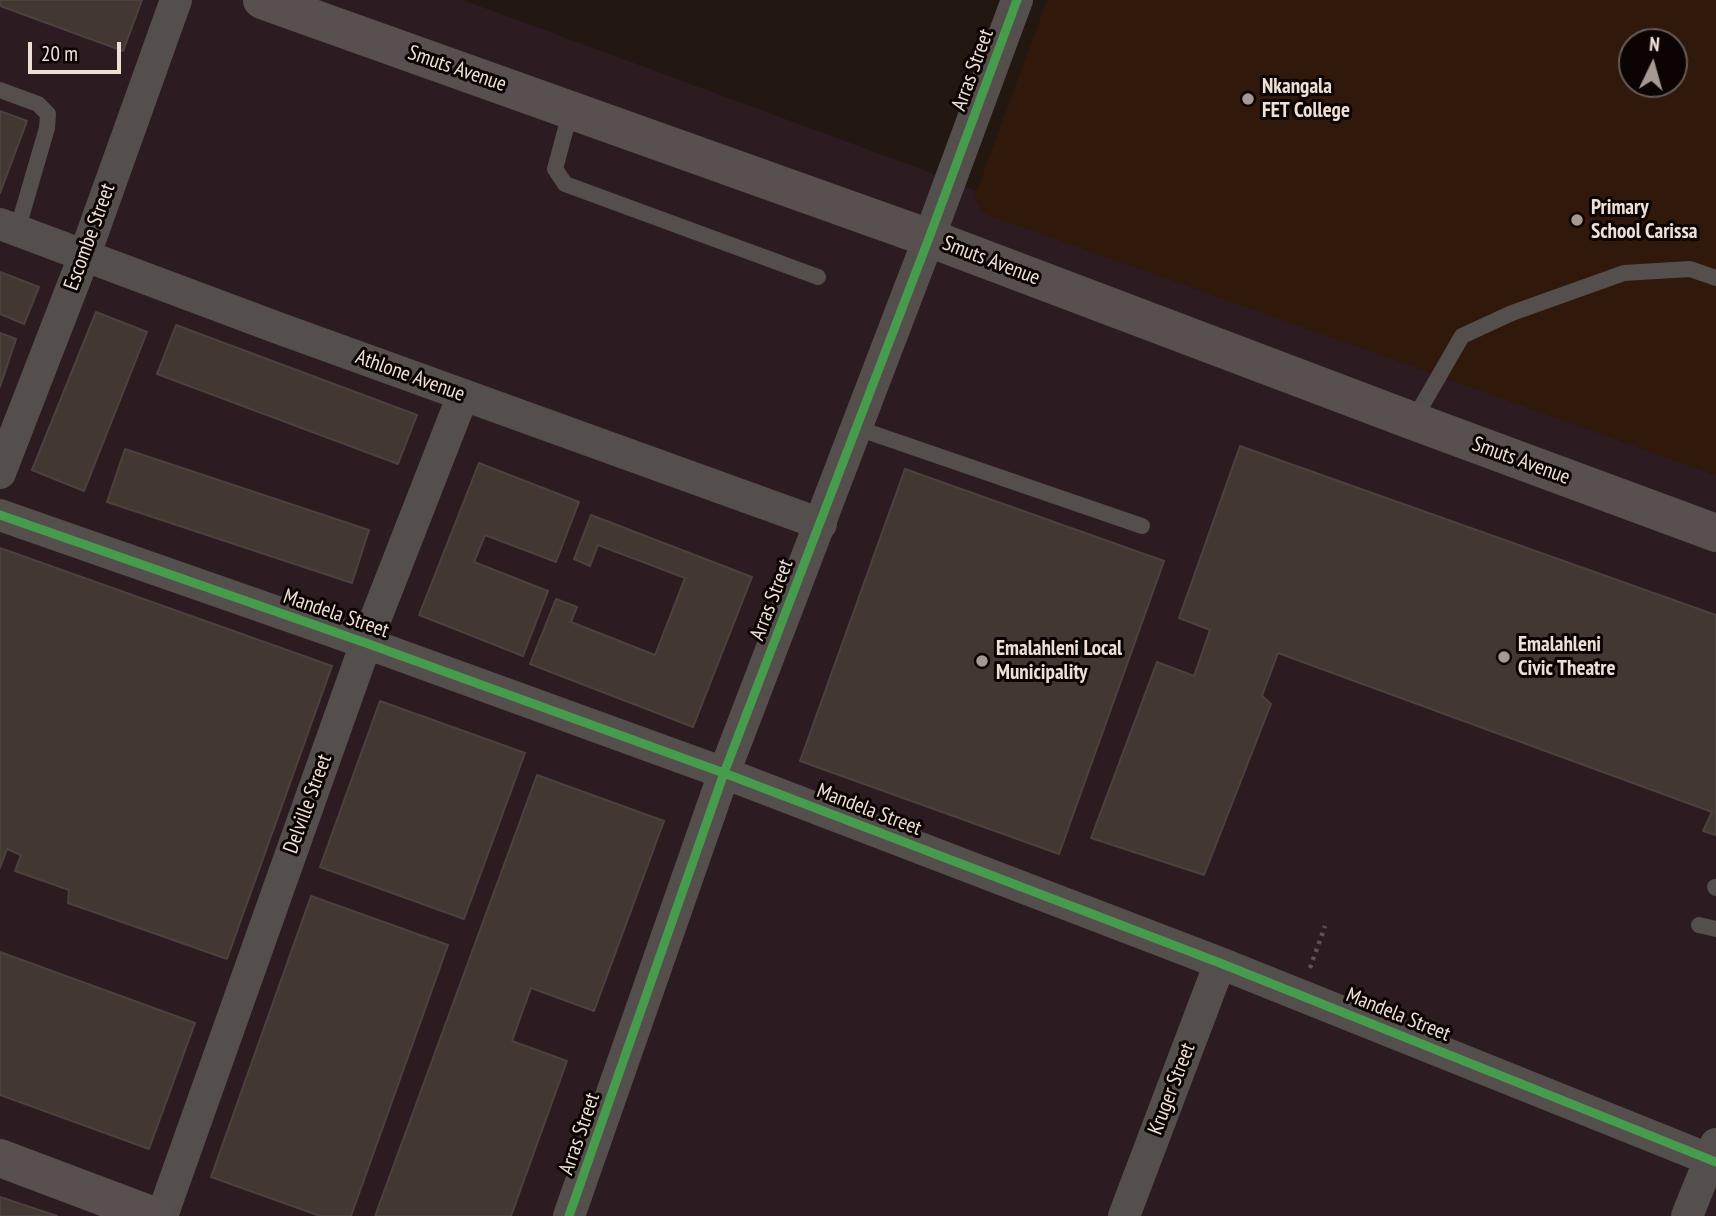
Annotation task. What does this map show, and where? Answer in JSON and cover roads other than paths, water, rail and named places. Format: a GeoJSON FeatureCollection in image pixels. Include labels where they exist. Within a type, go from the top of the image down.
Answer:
{"type":"FeatureCollection","features":[{"type":"Feature","properties":{"kind":"main road","name":"Smuts Avenue"},"geometry":{"type":"LineString","coordinates":[[262,0],[929,238],[1716,533]]}},
{"type":"Feature","properties":{"kind":"main road"},"geometry":{"type":"LineString","coordinates":[[0,1157],[154,1216]]}},
{"type":"Feature","properties":{"kind":"street","name":"Escombe Street"},"geometry":{"type":"LineString","coordinates":[[0,473],[85,254],[176,0]]}},
{"type":"Feature","properties":{"kind":"street","name":"Arras Street"},"geometry":{"type":"LineString","coordinates":[[569,1216],[724,773],[821,524],[1017,0]]}},
{"type":"Feature","properties":{"kind":"street","name":"Athlone Avenue"},"geometry":{"type":"LineString","coordinates":[[9,227],[278,328],[821,524]]}},
{"type":"Feature","properties":{"kind":"street","name":"Delville Street"},"geometry":{"type":"LineString","coordinates":[[162,1216],[366,643],[463,395]]}},
{"type":"Feature","properties":{"kind":"street","name":"Mandela Street"},"geometry":{"type":"LineString","coordinates":[[0,515],[366,643],[724,773],[1714,1155]]}},
{"type":"Feature","properties":{"kind":"street","name":"Kruger Street"},"geometry":{"type":"LineString","coordinates":[[1124,1216],[1220,963]]}},
{"type":"Feature","properties":{"kind":"street"},"geometry":{"type":"LineString","coordinates":[[1687,1216],[1714,1155]]}},
{"type":"Feature","properties":{"kind":"lane"},"geometry":{"type":"LineString","coordinates":[[0,90],[38,104],[48,114],[47,128],[9,227]]}},
{"type":"Feature","properties":{"kind":"lane"},"geometry":{"type":"LineString","coordinates":[[571,109],[555,169],[565,184],[818,277]]}},
{"type":"Feature","properties":{"kind":"lane"},"geometry":{"type":"LineString","coordinates":[[1413,421],[1462,336],[1512,313],[1624,273],[1690,269],[1716,278]]}},
{"type":"Feature","properties":{"kind":"lane"},"geometry":{"type":"LineString","coordinates":[[857,428],[1142,526]]}},
{"type":"Feature","properties":{"kind":"lane"},"geometry":{"type":"LineString","coordinates":[[1699,925],[1716,929]]}},
{"type":"Feature","properties":{"kind":"place","name":"Nkangala FET College"},"geometry":{"type":"Point","coordinates":[1248,99]}},
{"type":"Feature","properties":{"kind":"place","name":"Primary School Carissa"},"geometry":{"type":"Point","coordinates":[1577,220]}},
{"type":"Feature","properties":{"kind":"place","name":"Emalahleni Civic Theatre"},"geometry":{"type":"Point","coordinates":[1504,657]}},
{"type":"Feature","properties":{"kind":"place","name":"Emalahleni Local Municipality"},"geometry":{"type":"Point","coordinates":[982,661]}}]}
